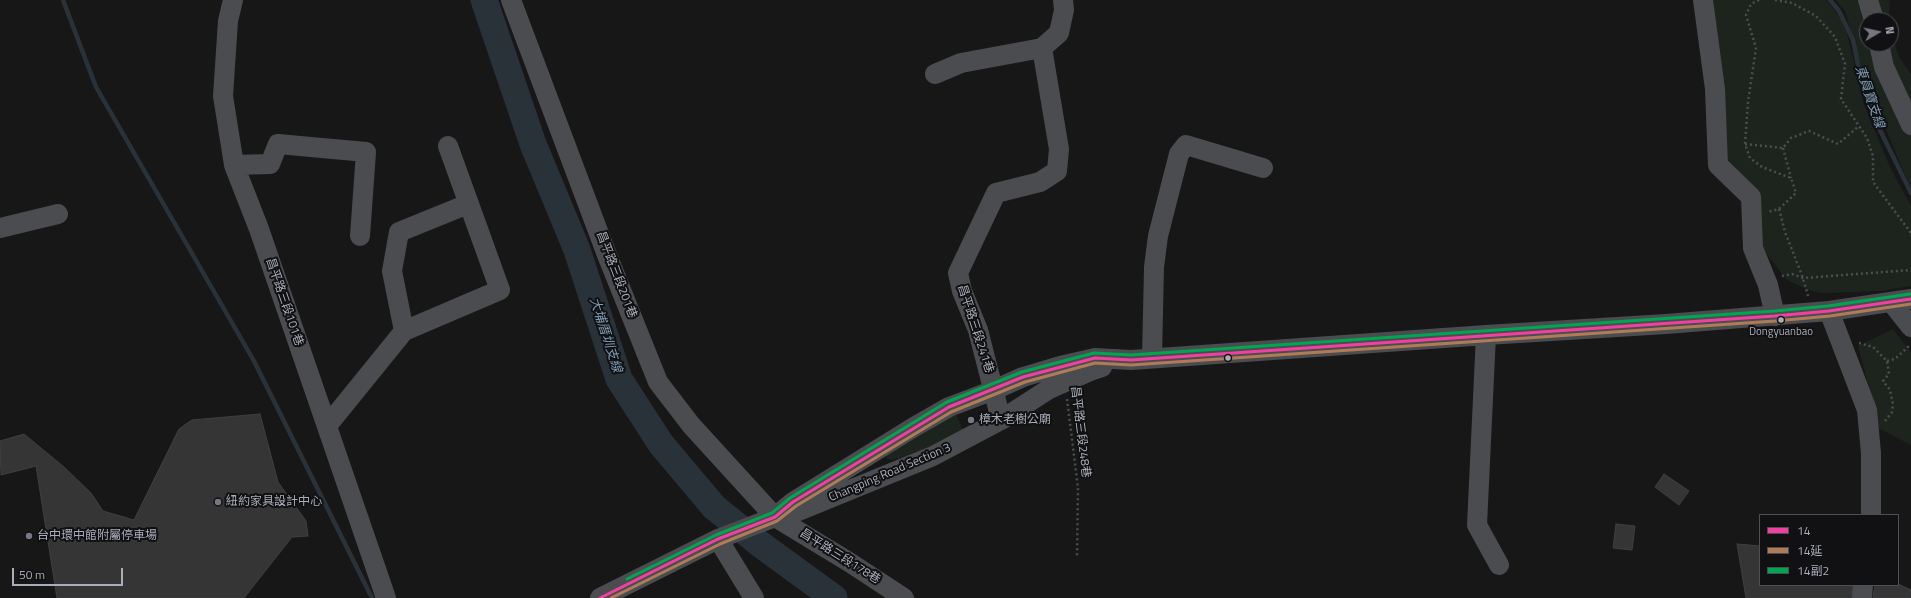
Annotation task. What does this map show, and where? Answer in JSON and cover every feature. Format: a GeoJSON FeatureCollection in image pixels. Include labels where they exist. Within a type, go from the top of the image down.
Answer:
{"type":"FeatureCollection","features":[{"type":"Feature","properties":{"kind":"street","name":"昌平路三段101巷"},"geometry":{"type":"LineString","coordinates":[[233,0],[228,21],[223,96],[234,165],[259,229],[386,598]]}},
{"type":"Feature","properties":{"kind":"street","name":"昌平路三段201巷"},"geometry":{"type":"LineString","coordinates":[[511,0],[658,382],[691,426],[775,517]]}},
{"type":"Feature","properties":{"kind":"street"},"geometry":{"type":"LineString","coordinates":[[935,74],[961,63],[1042,48],[1059,33],[1064,10],[1063,0]]}},
{"type":"Feature","properties":{"kind":"street"},"geometry":{"type":"LineString","coordinates":[[1703,0],[1715,89],[1718,166],[1751,197],[1753,248],[1768,285],[1775,316]]}},
{"type":"Feature","properties":{"kind":"street"},"geometry":{"type":"LineString","coordinates":[[1868,0],[1872,12]]}},
{"type":"Feature","properties":{"kind":"street","name":"昌平路三段241巷"},"geometry":{"type":"LineString","coordinates":[[1001,420],[978,330],[962,291],[958,273],[996,193],[1040,182],[1057,171],[1059,149],[1042,48]]}},
{"type":"Feature","properties":{"kind":"street"},"geometry":{"type":"LineString","coordinates":[[1881,52],[1884,67],[1911,125]]}},
{"type":"Feature","properties":{"kind":"street"},"geometry":{"type":"LineString","coordinates":[[234,165],[270,164],[278,144],[366,152],[360,236]]}},
{"type":"Feature","properties":{"kind":"street"},"geometry":{"type":"LineString","coordinates":[[1152,358],[1154,267],[1158,236],[1179,154],[1186,145],[1263,168]]}},
{"type":"Feature","properties":{"kind":"street"},"geometry":{"type":"LineString","coordinates":[[327,426],[404,331],[500,290],[448,146]]}},
{"type":"Feature","properties":{"kind":"street"},"geometry":{"type":"LineString","coordinates":[[404,331],[392,271],[399,232],[468,204]]}},
{"type":"Feature","properties":{"kind":"street"},"geometry":{"type":"LineString","coordinates":[[0,228],[58,214]]}},
{"type":"Feature","properties":{"kind":"street"},"geometry":{"type":"LineString","coordinates":[[1902,301],[1910,336]]}},
{"type":"Feature","properties":{"kind":"street","name":"Changping Road Section 3"},"geometry":{"type":"LineString","coordinates":[[600,598],[633,590],[718,539],[775,517],[796,512],[932,456],[1001,420],[1035,397],[1090,370],[1131,360],[1775,316],[1830,311],[1902,301]]}},
{"type":"Feature","properties":{"kind":"street"},"geometry":{"type":"LineString","coordinates":[[1830,311],[1868,410],[1871,453],[1871,514]]}},
{"type":"Feature","properties":{"kind":"street"},"geometry":{"type":"LineString","coordinates":[[1486,335],[1477,525],[1499,565]]}},
{"type":"Feature","properties":{"kind":"street","name":"Changping Road Section 3"},"geometry":{"type":"LineString","coordinates":[[775,517],[793,502],[914,426],[949,407],[1024,377],[1060,366],[1095,358],[1131,360]]}},
{"type":"Feature","properties":{"kind":"street","name":"昌平路三段178巷"},"geometry":{"type":"LineString","coordinates":[[775,517],[849,562],[904,598]]}},
{"type":"Feature","properties":{"kind":"street"},"geometry":{"type":"LineString","coordinates":[[718,539],[754,598]]}},
{"type":"Feature","properties":{"kind":"street"},"geometry":{"type":"LineString","coordinates":[[1862,598],[1863,586]]}},
{"type":"Feature","properties":{"kind":"path"},"geometry":{"type":"LineString","coordinates":[[1759,0],[1751,4],[1746,15],[1756,48],[1748,102],[1745,144],[1750,158],[1762,167],[1791,178]]}},
{"type":"Feature","properties":{"kind":"path"},"geometry":{"type":"LineString","coordinates":[[1775,0],[1792,3],[1816,16],[1835,37],[1845,64],[1841,99],[1867,138],[1873,156],[1873,182],[1911,233]]}},
{"type":"Feature","properties":{"kind":"path"},"geometry":{"type":"LineString","coordinates":[[1783,148],[1791,138],[1809,130],[1838,144],[1859,126]]}},
{"type":"Feature","properties":{"kind":"path"},"geometry":{"type":"LineString","coordinates":[[1745,144],[1783,148]]}},
{"type":"Feature","properties":{"kind":"path"},"geometry":{"type":"LineString","coordinates":[[1762,214],[1779,209],[1796,193],[1783,148]]}},
{"type":"Feature","properties":{"kind":"path"},"geometry":{"type":"LineString","coordinates":[[1779,209],[1785,232],[1803,278],[1809,302]]}},
{"type":"Feature","properties":{"kind":"path"},"geometry":{"type":"LineString","coordinates":[[1778,282],[1781,276],[1792,274],[1803,278],[1911,270]]}},
{"type":"Feature","properties":{"kind":"path"},"geometry":{"type":"LineString","coordinates":[[1887,361],[1895,359],[1910,336]]}},
{"type":"Feature","properties":{"kind":"path"},"geometry":{"type":"LineString","coordinates":[[1853,344],[1860,343],[1874,347],[1887,361],[1888,374],[1883,381],[1890,390],[1893,404],[1892,412],[1887,420],[1882,422]]}},
{"type":"Feature","properties":{"kind":"path","name":"昌平路三段248巷"},"geometry":{"type":"LineString","coordinates":[[1065,382],[1078,488],[1077,557]]}},
{"type":"Feature","properties":{"kind":"shaded area"},"geometry":{"type":"Polygon","coordinates":[[[1709,0],[1826,0],[1839,16],[1847,33],[1864,105],[1890,167],[1911,206],[1911,286],[1881,291],[1822,293],[1808,290],[1787,280],[1758,243],[1743,200],[1722,170],[1709,0]]]}},
{"type":"Feature","properties":{"kind":"shaded area"},"geometry":{"type":"Polygon","coordinates":[[[1836,0],[1890,0],[1889,12],[1859,12],[1859,52],[1897,52],[1899,57],[1911,74],[1911,189],[1864,77],[1845,11],[1836,0]]]}},
{"type":"Feature","properties":{"kind":"shaded area"},"geometry":{"type":"Polygon","coordinates":[[[1893,329],[1911,352],[1911,445],[1876,427],[1874,407],[1858,346],[1893,329]]]}},
{"type":"Feature","properties":{"kind":"shaded area"},"geometry":{"type":"Polygon","coordinates":[[[955,411],[963,431],[909,456],[892,460],[886,458],[888,451],[955,411]]]}},
{"type":"Feature","properties":{"kind":"building","name":"紐約家具設計中心"},"geometry":{"type":"Polygon","coordinates":[[[260,414],[278,482],[306,521],[308,536],[292,537],[244,598],[57,598],[36,466],[1,475],[0,441],[24,434],[64,467],[91,493],[103,511],[134,520],[179,429],[192,420],[260,414]]]}},
{"type":"Feature","properties":{"kind":"building"},"geometry":{"type":"Polygon","coordinates":[[[1664,474],[1689,491],[1679,505],[1655,487],[1664,474]]]}},
{"type":"Feature","properties":{"kind":"building"},"geometry":{"type":"Polygon","coordinates":[[[1616,524],[1635,526],[1632,550],[1613,548],[1616,524]]]}},
{"type":"Feature","properties":{"kind":"building"},"geometry":{"type":"Polygon","coordinates":[[[1737,544],[1759,546],[1759,586],[1853,586],[1852,598],[1746,598],[1737,544]]]}},
{"type":"Feature","properties":{"kind":"building"},"geometry":{"type":"Polygon","coordinates":[[[1899,584],[1911,590],[1911,598],[1873,598],[1875,586],[1899,586],[1899,584]]]}},
{"type":"Feature","properties":{"kind":"waterway"},"geometry":{"type":"LineString","coordinates":[[63,0],[96,87],[254,361],[372,598]]}},
{"type":"Feature","properties":{"kind":"waterway","name":"大埔厝圳支線"},"geometry":{"type":"LineString","coordinates":[[484,0],[533,144],[577,250],[619,379],[661,444],[714,507],[760,544],[834,598]]}},
{"type":"Feature","properties":{"kind":"waterway","name":"東員寶支線"},"geometry":{"type":"LineString","coordinates":[[1830,0],[1839,11],[1853,40],[1861,79],[1877,124],[1911,193]]}},
{"type":"Feature","properties":{"kind":"transit line","name":"14副2"},"geometry":{"type":"LineString","coordinates":[[627,579],[716,535],[772,513],[790,498],[947,402],[1022,372],[1094,353],[1131,355],[1775,311],[1828,306],[1910,294]]}},
{"type":"Feature","properties":{"kind":"transit line","name":"14"},"geometry":{"type":"LineString","coordinates":[[600,598],[718,539],[775,517],[793,502],[949,407],[1023,377],[1095,358],[1131,360],[1775,316],[1829,311],[1911,299]]}},
{"type":"Feature","properties":{"kind":"transit line","name":"14延"},"geometry":{"type":"LineString","coordinates":[[611,598],[720,544],[777,521],[796,506],[951,412],[1025,382],[1095,363],[1131,365],[1775,321],[1830,316],[1911,304]]}},
{"type":"Feature","properties":{"kind":"place","name":"Dongyuanbao"},"geometry":{"type":"Point","coordinates":[1781,320]}},
{"type":"Feature","properties":{"kind":"place","name":"樟木老樹公廟"},"geometry":{"type":"Point","coordinates":[971,420]}},
{"type":"Feature","properties":{"kind":"place","name":"紐約家具設計中心"},"geometry":{"type":"Point","coordinates":[218,502]}},
{"type":"Feature","properties":{"kind":"place","name":"台中環中館附屬停車場"},"geometry":{"type":"Point","coordinates":[29,536]}}]}
